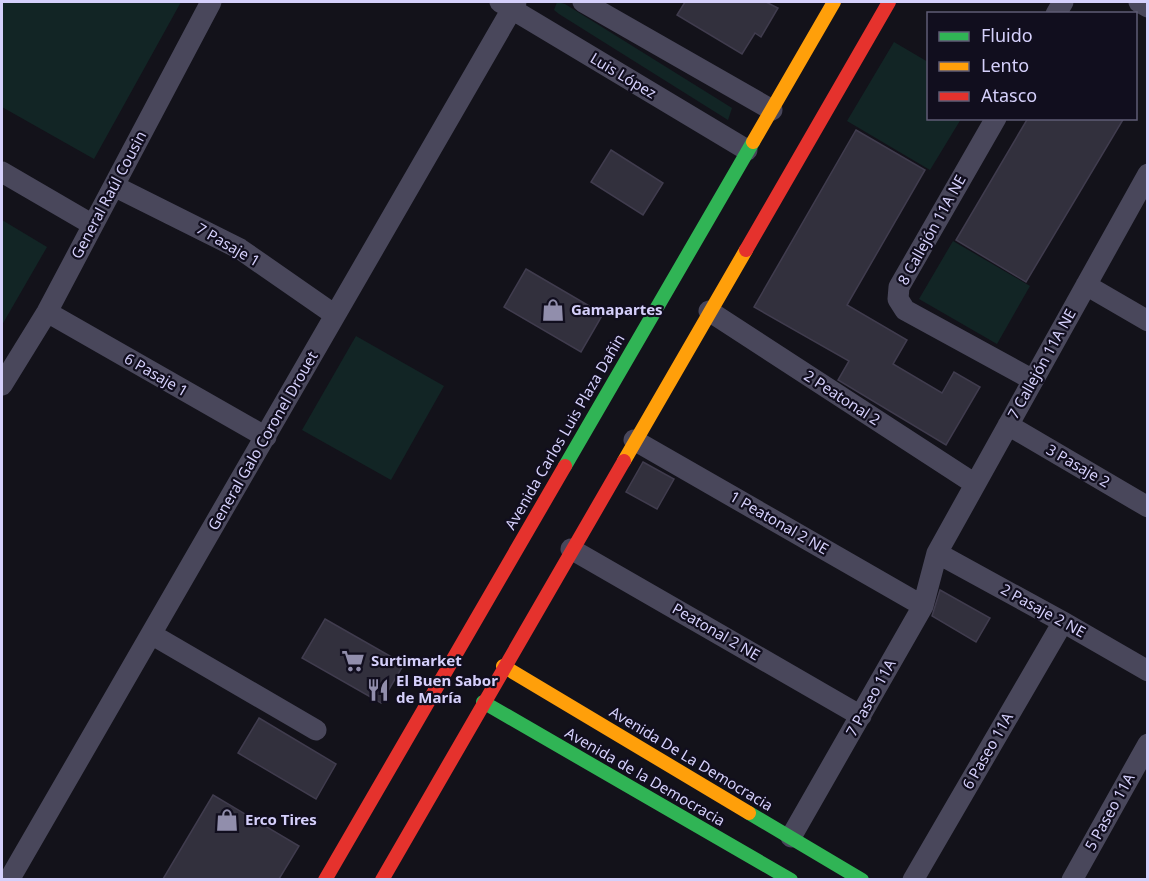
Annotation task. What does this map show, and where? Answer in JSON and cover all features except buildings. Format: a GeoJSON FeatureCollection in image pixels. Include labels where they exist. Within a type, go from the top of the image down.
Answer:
{"type":"FeatureCollection","features":[{"type":"Feature","properties":{"kind":"main road","name":"Avenida Carlos Luis Plaza Dañin"},"geometry":{"type":"LineString","coordinates":[[325,879],[834,2]]}},
{"type":"Feature","properties":{"kind":"main road"},"geometry":{"type":"LineString","coordinates":[[381,879],[889,2]]}},
{"type":"Feature","properties":{"kind":"main road","name":"Avenida De La Democracia"},"geometry":{"type":"LineString","coordinates":[[503,666],[862,879]]}},
{"type":"Feature","properties":{"kind":"main road","name":"Avenida de la Democracia"},"geometry":{"type":"LineString","coordinates":[[483,702],[791,879]]}},
{"type":"Feature","properties":{"kind":"street","name":"General Raúl Cousin"},"geometry":{"type":"LineString","coordinates":[[2,385],[47,312],[212,2]]}},
{"type":"Feature","properties":{"kind":"street"},"geometry":{"type":"LineString","coordinates":[[584,2],[772,110]]}},
{"type":"Feature","properties":{"kind":"street"},"geometry":{"type":"LineString","coordinates":[[1139,2],[1148,7]]}},
{"type":"Feature","properties":{"kind":"street","name":"Luis López"},"geometry":{"type":"LineString","coordinates":[[509,4],[747,150]]}},
{"type":"Feature","properties":{"kind":"street","name":"General Galo Coronel Drouet"},"geometry":{"type":"LineString","coordinates":[[9,879],[266,437],[509,4]]}},
{"type":"Feature","properties":{"kind":"street","name":"8 Callejón 11A NE"},"geometry":{"type":"LineString","coordinates":[[995,120],[899,287],[898,299],[905,310],[1033,380]]}},
{"type":"Feature","properties":{"kind":"street"},"geometry":{"type":"LineString","coordinates":[[2,172],[93,225]]}},
{"type":"Feature","properties":{"kind":"street","name":"7 Callejón 11A NE"},"geometry":{"type":"LineString","coordinates":[[937,553],[1148,174]]}},
{"type":"Feature","properties":{"kind":"street","name":"7 Pasaje 1"},"geometry":{"type":"LineString","coordinates":[[114,186],[240,249],[335,315]]}},
{"type":"Feature","properties":{"kind":"street"},"geometry":{"type":"LineString","coordinates":[[1086,285],[1148,321]]}},
{"type":"Feature","properties":{"kind":"street","name":"2 Peatonal 2"},"geometry":{"type":"LineString","coordinates":[[709,311],[975,484]]}},
{"type":"Feature","properties":{"kind":"street","name":"6 Pasaje 1"},"geometry":{"type":"LineString","coordinates":[[47,312],[266,437]]}},
{"type":"Feature","properties":{"kind":"street","name":"3 Pasaje 2"},"geometry":{"type":"LineString","coordinates":[[1008,425],[1148,507]]}},
{"type":"Feature","properties":{"kind":"street","name":"1 Peatonal 2 NE"},"geometry":{"type":"LineString","coordinates":[[634,440],[923,606]]}},
{"type":"Feature","properties":{"kind":"street","name":"Peatonal 2 NE"},"geometry":{"type":"LineString","coordinates":[[571,549],[861,716]]}},
{"type":"Feature","properties":{"kind":"street","name":"7 Paseo 11A"},"geometry":{"type":"LineString","coordinates":[[791,837],[923,606],[937,553]]}},
{"type":"Feature","properties":{"kind":"street","name":"2 Pasaje 2 NE"},"geometry":{"type":"LineString","coordinates":[[937,553],[1148,671]]}},
{"type":"Feature","properties":{"kind":"street","name":"6 Paseo 11A"},"geometry":{"type":"LineString","coordinates":[[913,879],[1063,622]]}},
{"type":"Feature","properties":{"kind":"street"},"geometry":{"type":"LineString","coordinates":[[151,634],[316,730]]}},
{"type":"Feature","properties":{"kind":"street","name":"5 Paseo 11A"},"geometry":{"type":"LineString","coordinates":[[1072,879],[1148,744]]}},
{"type":"Feature","properties":{"kind":"street"},"geometry":{"type":"LineString","coordinates":[[2,875],[4,879]]}},
{"type":"Feature","properties":{"kind":"green space"},"geometry":{"type":"Polygon","coordinates":[[[2,2],[181,2],[94,159],[2,107],[2,2]]]}},
{"type":"Feature","properties":{"kind":"green space"},"geometry":{"type":"Polygon","coordinates":[[[557,2],[565,4],[732,108],[728,120],[559,14],[554,10],[557,2]]]}},
{"type":"Feature","properties":{"kind":"green space"},"geometry":{"type":"Polygon","coordinates":[[[894,42],[927,61],[927,120],[960,120],[930,170],[847,121],[894,42]]]}},
{"type":"Feature","properties":{"kind":"green space"},"geometry":{"type":"Polygon","coordinates":[[[2,220],[47,247],[2,325],[2,220]]]}},
{"type":"Feature","properties":{"kind":"green space"},"geometry":{"type":"Polygon","coordinates":[[[953,241],[1030,286],[997,344],[919,299],[953,241]]]}},
{"type":"Feature","properties":{"kind":"green space"},"geometry":{"type":"Polygon","coordinates":[[[356,336],[444,386],[391,480],[302,430],[356,336]]]}},
{"type":"Feature","properties":{"kind":"traffic: fast"},"geometry":{"type":"LineString","coordinates":[[565,466],[753,142]]}},
{"type":"Feature","properties":{"kind":"traffic: fast"},"geometry":{"type":"LineString","coordinates":[[483,702],[791,880]]}},
{"type":"Feature","properties":{"kind":"traffic: fast"},"geometry":{"type":"LineString","coordinates":[[749,813],[862,880]]}},
{"type":"Feature","properties":{"kind":"traffic: slow"},"geometry":{"type":"LineString","coordinates":[[753,142],[834,2]]}},
{"type":"Feature","properties":{"kind":"traffic: slow"},"geometry":{"type":"LineString","coordinates":[[624,461],[746,250]]}},
{"type":"Feature","properties":{"kind":"traffic: slow"},"geometry":{"type":"LineString","coordinates":[[503,666],[749,813]]}},
{"type":"Feature","properties":{"kind":"traffic: jam"},"geometry":{"type":"LineString","coordinates":[[746,250],[889,2]]}},
{"type":"Feature","properties":{"kind":"traffic: jam"},"geometry":{"type":"LineString","coordinates":[[382,880],[624,461]]}},
{"type":"Feature","properties":{"kind":"traffic: jam"},"geometry":{"type":"LineString","coordinates":[[325,880],[565,466]]}},
{"type":"Feature","properties":{"kind":"place","name":"Gamapartes"},"geometry":{"type":"Point","coordinates":[553,310]}},
{"type":"Feature","properties":{"kind":"place","name":"Surtimarket"},"geometry":{"type":"Point","coordinates":[353,661]}},
{"type":"Feature","properties":{"kind":"place","name":"El Buen Sabor de María"},"geometry":{"type":"Point","coordinates":[378,690]}},
{"type":"Feature","properties":{"kind":"place","name":"Erco Tires"},"geometry":{"type":"Point","coordinates":[227,820]}}]}
